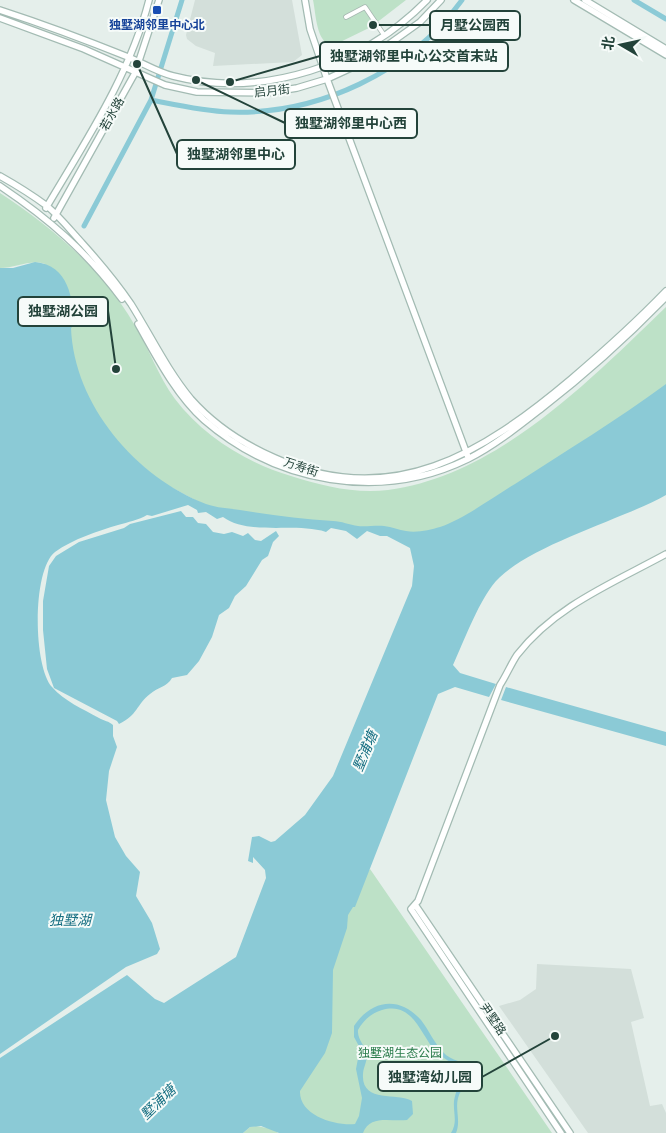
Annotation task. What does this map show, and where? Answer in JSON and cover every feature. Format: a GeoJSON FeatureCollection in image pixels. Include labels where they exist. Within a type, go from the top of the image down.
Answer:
{"type":"FeatureCollection","features":[{"type":"Feature","properties":{"kind":"street","name":"若水路"},"geometry":{"type":"LineString","coordinates":[[42,215],[131,58],[149,0]]}},
{"type":"Feature","properties":{"kind":"street","name":"若水路"},"geometry":{"type":"LineString","coordinates":[[52,222],[135,73],[160,0]]}},
{"type":"Feature","properties":{"kind":"street"},"geometry":{"type":"LineString","coordinates":[[304,0],[310,29],[323,68],[468,456]]}},
{"type":"Feature","properties":{"kind":"street","name":"启月街"},"geometry":{"type":"LineString","coordinates":[[0,10],[140,61],[168,74],[189,80],[243,82],[291,76],[323,68],[360,52],[414,14],[427,0]]}},
{"type":"Feature","properties":{"kind":"street","name":"启月街"},"geometry":{"type":"LineString","coordinates":[[0,18],[30,27],[126,68],[149,80],[165,85],[197,92],[266,93],[327,79],[364,62],[420,22],[441,0]]}},
{"type":"Feature","properties":{"kind":"street"},"geometry":{"type":"LineString","coordinates":[[574,0],[666,55]]}},
{"type":"Feature","properties":{"kind":"street"},"geometry":{"type":"LineString","coordinates":[[585,0],[666,49]]}},
{"type":"Feature","properties":{"kind":"street"},"geometry":{"type":"LineString","coordinates":[[346,18],[365,7],[384,35]]}},
{"type":"Feature","properties":{"kind":"street","name":"万寿街"},"geometry":{"type":"LineString","coordinates":[[0,176],[47,206],[70,229],[82,248]]}},
{"type":"Feature","properties":{"kind":"street","name":"万寿街"},"geometry":{"type":"LineString","coordinates":[[0,186],[52,222],[113,279],[189,397],[216,423],[253,448],[286,464],[320,474],[351,478],[388,477],[412,474],[468,456],[514,430],[566,389],[624,340],[666,297]]}},
{"type":"Feature","properties":{"kind":"street","name":"万寿街"},"geometry":{"type":"LineString","coordinates":[[468,456],[538,407],[605,349],[666,291]]}},
{"type":"Feature","properties":{"kind":"street"},"geometry":{"type":"LineString","coordinates":[[413,908],[500,686],[516,657],[553,618],[577,602],[666,554]]}},
{"type":"Feature","properties":{"kind":"street","name":"尹墅路"},"geometry":{"type":"LineString","coordinates":[[413,908],[561,1133]]}},
{"type":"Feature","properties":{"kind":"street","name":"尹墅路"},"geometry":{"type":"LineString","coordinates":[[413,908],[570,1133]]}},
{"type":"Feature","properties":{"kind":"shaded area"},"geometry":{"type":"Polygon","coordinates":[[[195,0],[292,0],[302,55],[293,62],[213,66],[215,53],[196,46],[187,39],[186,35],[195,0]]]}},
{"type":"Feature","properties":{"kind":"shaded area"},"geometry":{"type":"Polygon","coordinates":[[[537,964],[631,969],[644,1018],[631,1022],[650,1106],[662,1104],[666,1113],[666,1133],[588,1133],[499,1006],[520,1000],[536,989],[537,964]]]}},
{"type":"Feature","properties":{"kind":"green space"},"geometry":{"type":"Polygon","coordinates":[[[313,0],[406,0],[371,27],[332,46],[323,39],[320,33],[313,0]]]}},
{"type":"Feature","properties":{"kind":"green space"},"geometry":{"type":"Polygon","coordinates":[[[0,193],[57,235],[107,285],[134,324],[169,390],[199,425],[242,456],[291,476],[339,488],[376,491],[428,481],[467,465],[504,445],[539,421],[606,365],[666,307],[666,404],[427,541],[383,529],[271,518],[206,506],[158,480],[112,438],[92,407],[78,375],[45,264],[29,263],[0,268],[0,193]]]}},
{"type":"Feature","properties":{"kind":"green space","name":"独墅湖生态公园"},"geometry":{"type":"Polygon","coordinates":[[[370,869],[552,1133],[289,1133],[321,984],[333,944],[349,905],[370,869]]]}},
{"type":"Feature","properties":{"kind":"green space"},"geometry":{"type":"Polygon","coordinates":[[[256,1126],[273,1129],[278,1133],[243,1133],[250,1127],[256,1126]]]}},
{"type":"Feature","properties":{"kind":"water"},"geometry":{"type":"Polygon","coordinates":[[[35,262],[55,269],[67,285],[72,305],[74,325],[71,328],[75,357],[84,384],[97,410],[113,435],[133,457],[156,476],[180,492],[214,506],[286,517],[336,521],[358,526],[384,526],[410,532],[436,528],[459,519],[610,423],[666,384],[666,495],[524,559],[505,572],[492,586],[476,613],[453,665],[460,673],[496,684],[489,697],[455,687],[438,694],[355,907],[353,907],[348,915],[347,928],[333,970],[332,1033],[325,1053],[300,1091],[301,1100],[312,1113],[320,1118],[338,1123],[355,1124],[359,1116],[362,1098],[356,1069],[360,1048],[354,1037],[354,1026],[361,1017],[377,1006],[395,1004],[413,1012],[421,1020],[437,1045],[446,1055],[473,1069],[471,1077],[461,1090],[458,1098],[456,1133],[451,1133],[455,1121],[454,1101],[459,1081],[458,1069],[436,1052],[415,1021],[401,1010],[393,1008],[374,1013],[358,1030],[367,1055],[363,1072],[364,1083],[368,1090],[374,1093],[406,1098],[412,1101],[413,1114],[407,1120],[376,1121],[366,1127],[363,1133],[279,1133],[261,1126],[250,1127],[243,1133],[0,1133],[0,1058],[127,975],[155,999],[164,1003],[236,957],[266,878],[265,870],[253,857],[253,863],[248,861],[252,837],[259,836],[271,842],[275,841],[305,815],[333,776],[412,586],[414,566],[410,548],[387,536],[380,536],[367,531],[357,539],[346,531],[331,528],[326,532],[300,528],[246,526],[234,523],[223,517],[217,519],[206,512],[198,513],[197,510],[188,505],[152,516],[147,515],[137,520],[110,527],[78,539],[55,552],[47,562],[39,597],[38,618],[41,660],[46,676],[57,692],[74,704],[113,725],[113,736],[117,747],[109,771],[106,800],[115,837],[126,856],[140,872],[136,896],[152,923],[160,949],[157,954],[126,967],[0,1054],[0,268],[13,268],[35,262]]]}},
{"type":"Feature","properties":{"kind":"water"},"geometry":{"type":"Polygon","coordinates":[[[181,511],[186,517],[193,517],[198,523],[206,524],[213,532],[224,534],[232,532],[243,536],[248,533],[255,540],[261,541],[276,531],[279,536],[273,542],[268,556],[262,560],[246,586],[235,596],[229,608],[219,615],[212,637],[199,661],[187,675],[172,678],[168,683],[150,694],[130,717],[119,724],[117,721],[54,688],[47,669],[43,630],[43,601],[49,566],[56,556],[79,542],[124,528],[130,524],[181,511]]]}},
{"type":"Feature","properties":{"kind":"water"},"geometry":{"type":"Polygon","coordinates":[[[506,687],[666,732],[666,746],[501,700],[506,687]]]}},
{"type":"Feature","properties":{"kind":"waterway"},"geometry":{"type":"LineString","coordinates":[[84,226],[151,100],[182,0]]}},
{"type":"Feature","properties":{"kind":"waterway"},"geometry":{"type":"LineString","coordinates":[[151,100],[200,109],[230,112],[263,111],[296,106],[328,97],[360,84],[389,68],[441,26],[462,0]]}},
{"type":"Feature","properties":{"kind":"waterway"},"geometry":{"type":"LineString","coordinates":[[634,0],[666,19]]}},
{"type":"Feature","properties":{"kind":"place","name":"独墅湖邻里中心北"},"geometry":{"type":"Point","coordinates":[157,10]}},
{"type":"Feature","properties":{"kind":"place","name":"月墅公园西"},"geometry":{"type":"Point","coordinates":[373,25]}},
{"type":"Feature","properties":{"kind":"place","name":"独墅湖邻里中心"},"geometry":{"type":"Point","coordinates":[137,64]}},
{"type":"Feature","properties":{"kind":"place","name":"独墅湖邻里中心西"},"geometry":{"type":"Point","coordinates":[196,80]}},
{"type":"Feature","properties":{"kind":"place","name":"独墅湖邻里中心公交首末站"},"geometry":{"type":"Point","coordinates":[230,82]}},
{"type":"Feature","properties":{"kind":"place","name":"独墅湖公园"},"geometry":{"type":"Point","coordinates":[116,369]}},
{"type":"Feature","properties":{"kind":"place","name":"独墅湾幼儿园"},"geometry":{"type":"Point","coordinates":[555,1036]}},
{"type":"Feature","properties":{"kind":"water label","name":"墅浦塘"},"geometry":{"type":"Point","coordinates":[365,751]}},
{"type":"Feature","properties":{"kind":"water label","name":"独墅湖"},"geometry":{"type":"Point","coordinates":[70,920]}},
{"type":"Feature","properties":{"kind":"water label","name":"墅浦塘"},"geometry":{"type":"Point","coordinates":[158,1102]}}]}
